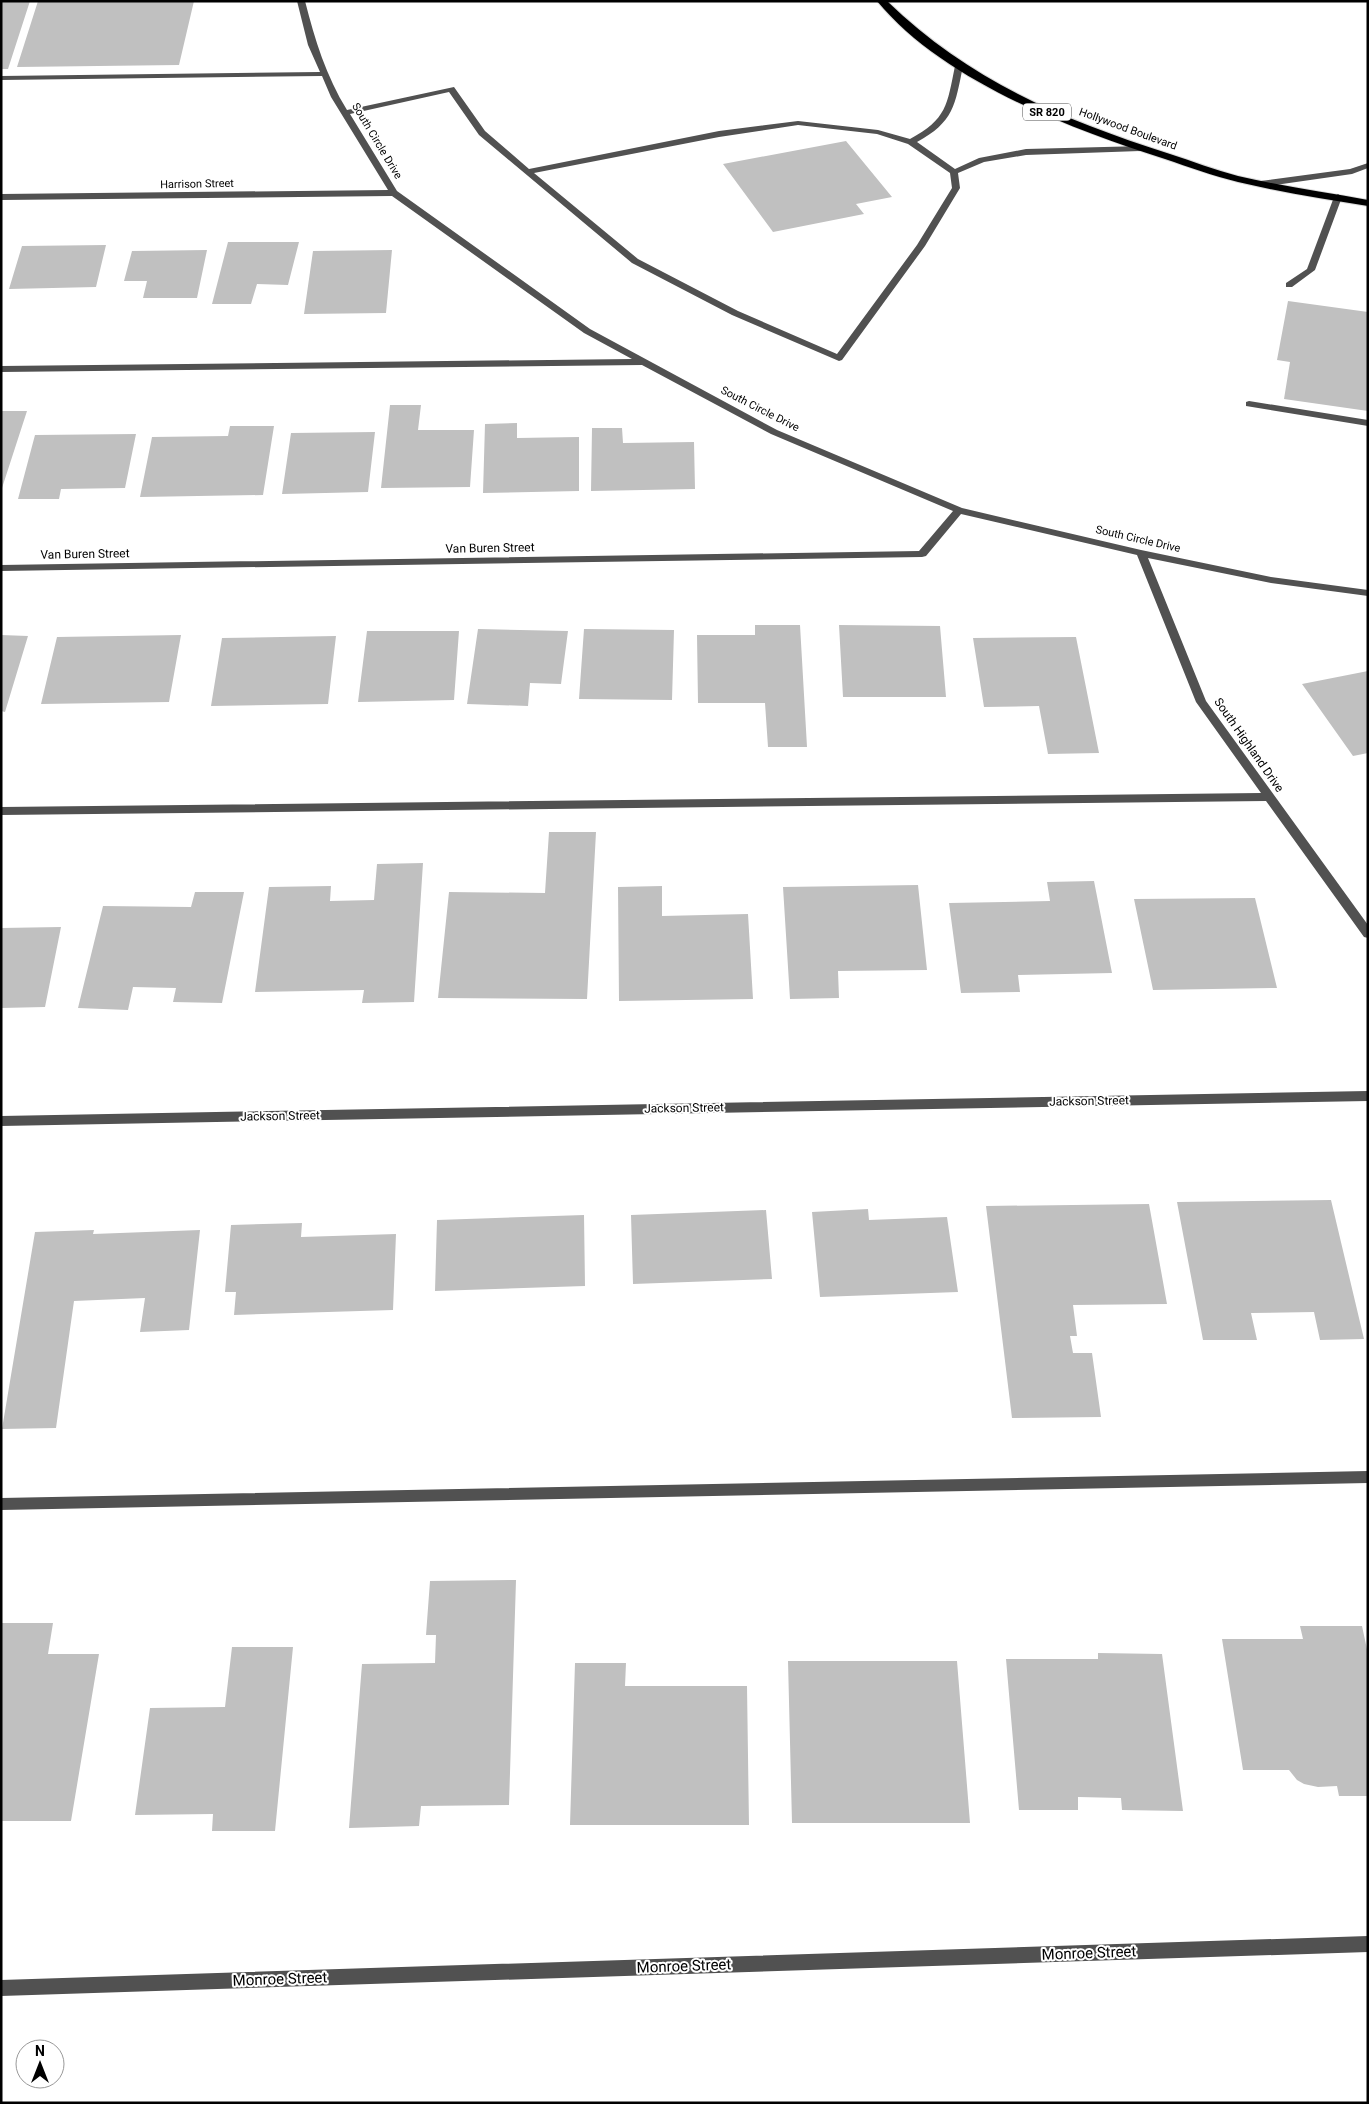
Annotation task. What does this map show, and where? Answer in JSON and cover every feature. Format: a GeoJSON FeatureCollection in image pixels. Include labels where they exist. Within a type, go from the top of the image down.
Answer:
{"type":"FeatureCollection","features":[{"type":"Feature","properties":{"kind":"highway","name":"Hollywood Boulevard"},"geometry":{"type":"LineString","coordinates":[[880,1],[896,17],[959,66],[1040,109],[1140,148],[1246,181],[1368,203]]}},
{"type":"Feature","properties":{"kind":"street","name":"South Circle Drive"},"geometry":{"type":"LineString","coordinates":[[301,1],[312,45],[335,97],[394,194],[587,331],[774,432],[959,510],[1141,554],[1270,580],[1368,593]]}},
{"type":"Feature","properties":{"kind":"street"},"geometry":{"type":"LineString","coordinates":[[911,142],[928,134],[942,123],[950,107],[959,66]]}},
{"type":"Feature","properties":{"kind":"street"},"geometry":{"type":"LineString","coordinates":[[1,78],[325,74]]}},
{"type":"Feature","properties":{"kind":"street"},"geometry":{"type":"LineString","coordinates":[[345,113],[451,89],[482,133],[527,172],[635,261],[736,313],[839,358],[921,246],[956,188],[954,172],[911,142],[878,132],[798,123],[719,134],[527,172]]}},
{"type":"Feature","properties":{"kind":"street"},"geometry":{"type":"LineString","coordinates":[[954,172],[982,160],[1026,152],[1140,148]]}},
{"type":"Feature","properties":{"kind":"street"},"geometry":{"type":"LineString","coordinates":[[1261,184],[1352,171],[1368,165]]}},
{"type":"Feature","properties":{"kind":"street","name":"Harrison Street"},"geometry":{"type":"LineString","coordinates":[[1,197],[394,194]]}},
{"type":"Feature","properties":{"kind":"street"},"geometry":{"type":"LineString","coordinates":[[1289,285],[1311,270],[1338,197]]}},
{"type":"Feature","properties":{"kind":"street"},"geometry":{"type":"LineString","coordinates":[[1,369],[644,362]]}},
{"type":"Feature","properties":{"kind":"street"},"geometry":{"type":"LineString","coordinates":[[1249,404],[1368,423]]}},
{"type":"Feature","properties":{"kind":"street","name":"Van Buren Street"},"geometry":{"type":"LineString","coordinates":[[1,568],[922,554],[959,510]]}},
{"type":"Feature","properties":{"kind":"street","name":"South Highland Drive"},"geometry":{"type":"LineString","coordinates":[[1141,554],[1201,702],[1368,934]]}},
{"type":"Feature","properties":{"kind":"street"},"geometry":{"type":"LineString","coordinates":[[1,811],[1269,797]]}},
{"type":"Feature","properties":{"kind":"street","name":"Jackson Street"},"geometry":{"type":"LineString","coordinates":[[1,1121],[1368,1096]]}},
{"type":"Feature","properties":{"kind":"street"},"geometry":{"type":"LineString","coordinates":[[1,1504],[1368,1477]]}},
{"type":"Feature","properties":{"kind":"street","name":"Monroe Street"},"geometry":{"type":"LineString","coordinates":[[1,1988],[1368,1944]]}},
{"type":"Feature","properties":{"kind":"building"},"geometry":{"type":"Polygon","coordinates":[[[1,1],[30,1],[8,69],[1,69],[1,1]]]}},
{"type":"Feature","properties":{"kind":"building"},"geometry":{"type":"Polygon","coordinates":[[[38,1],[194,1],[179,65],[17,67],[38,1]]]}},
{"type":"Feature","properties":{"kind":"building"},"geometry":{"type":"Polygon","coordinates":[[[846,141],[892,197],[856,204],[864,214],[773,232],[723,164],[846,141]]]}},
{"type":"Feature","properties":{"kind":"building"},"geometry":{"type":"Polygon","coordinates":[[[228,242],[299,242],[288,285],[257,284],[251,304],[212,304],[228,242]]]}},
{"type":"Feature","properties":{"kind":"building"},"geometry":{"type":"Polygon","coordinates":[[[106,245],[96,287],[9,289],[22,246],[106,245]]]}},
{"type":"Feature","properties":{"kind":"building"},"geometry":{"type":"Polygon","coordinates":[[[207,250],[197,298],[143,298],[147,281],[124,281],[132,251],[207,250]]]}},
{"type":"Feature","properties":{"kind":"building"},"geometry":{"type":"Polygon","coordinates":[[[392,250],[386,313],[304,314],[313,251],[392,250]]]}},
{"type":"Feature","properties":{"kind":"building"},"geometry":{"type":"Polygon","coordinates":[[[1288,301],[1368,312],[1368,411],[1284,399],[1290,362],[1277,360],[1288,301]]]}},
{"type":"Feature","properties":{"kind":"building"},"geometry":{"type":"Polygon","coordinates":[[[390,405],[421,405],[418,430],[474,430],[470,487],[381,488],[390,405]]]}},
{"type":"Feature","properties":{"kind":"building"},"geometry":{"type":"Polygon","coordinates":[[[1,411],[27,411],[2,488],[1,488],[1,411]]]}},
{"type":"Feature","properties":{"kind":"building"},"geometry":{"type":"Polygon","coordinates":[[[517,423],[517,438],[579,437],[579,491],[483,493],[485,424],[517,423]]]}},
{"type":"Feature","properties":{"kind":"building"},"geometry":{"type":"Polygon","coordinates":[[[230,426],[274,426],[263,495],[140,497],[152,437],[228,436],[230,426]]]}},
{"type":"Feature","properties":{"kind":"building"},"geometry":{"type":"Polygon","coordinates":[[[592,428],[622,428],[623,443],[694,442],[695,489],[591,491],[592,428]]]}},
{"type":"Feature","properties":{"kind":"building"},"geometry":{"type":"Polygon","coordinates":[[[375,432],[368,492],[282,494],[291,433],[375,432]]]}},
{"type":"Feature","properties":{"kind":"building"},"geometry":{"type":"Polygon","coordinates":[[[136,434],[125,488],[61,489],[59,499],[18,499],[35,435],[136,434]]]}},
{"type":"Feature","properties":{"kind":"building"},"geometry":{"type":"Polygon","coordinates":[[[755,625],[800,625],[807,747],[768,747],[765,703],[698,703],[697,635],[755,635],[755,625]]]}},
{"type":"Feature","properties":{"kind":"building"},"geometry":{"type":"Polygon","coordinates":[[[839,625],[940,626],[946,697],[843,697],[839,625]]]}},
{"type":"Feature","properties":{"kind":"building"},"geometry":{"type":"Polygon","coordinates":[[[478,629],[568,631],[561,684],[530,683],[528,706],[467,704],[478,629]]]}},
{"type":"Feature","properties":{"kind":"building"},"geometry":{"type":"Polygon","coordinates":[[[584,629],[674,630],[672,700],[579,699],[584,629]]]}},
{"type":"Feature","properties":{"kind":"building"},"geometry":{"type":"Polygon","coordinates":[[[367,631],[459,631],[454,700],[358,702],[367,631]]]}},
{"type":"Feature","properties":{"kind":"building"},"geometry":{"type":"Polygon","coordinates":[[[1,635],[28,636],[5,712],[1,711],[1,635]]]}},
{"type":"Feature","properties":{"kind":"building"},"geometry":{"type":"Polygon","coordinates":[[[181,635],[169,702],[41,704],[57,637],[181,635]]]}},
{"type":"Feature","properties":{"kind":"building"},"geometry":{"type":"Polygon","coordinates":[[[336,636],[328,704],[211,706],[222,638],[336,636]]]}},
{"type":"Feature","properties":{"kind":"building"},"geometry":{"type":"Polygon","coordinates":[[[1076,637],[1099,753],[1048,754],[1039,706],[984,707],[973,638],[1076,637]]]}},
{"type":"Feature","properties":{"kind":"building"},"geometry":{"type":"Polygon","coordinates":[[[1368,671],[1368,753],[1353,756],[1302,684],[1368,671]]]}},
{"type":"Feature","properties":{"kind":"building"},"geometry":{"type":"Polygon","coordinates":[[[549,832],[596,832],[587,999],[438,998],[449,892],[545,893],[549,832]]]}},
{"type":"Feature","properties":{"kind":"building"},"geometry":{"type":"Polygon","coordinates":[[[423,863],[414,1002],[362,1003],[364,990],[255,992],[269,887],[331,886],[330,901],[374,900],[377,864],[423,863]]]}},
{"type":"Feature","properties":{"kind":"building"},"geometry":{"type":"Polygon","coordinates":[[[1094,881],[1112,973],[1018,975],[1020,992],[961,993],[949,903],[1050,901],[1047,882],[1094,881]]]}},
{"type":"Feature","properties":{"kind":"building"},"geometry":{"type":"Polygon","coordinates":[[[918,885],[927,970],[838,971],[839,998],[790,999],[783,887],[918,885]]]}},
{"type":"Feature","properties":{"kind":"building"},"geometry":{"type":"Polygon","coordinates":[[[662,886],[662,916],[748,914],[753,999],[619,1001],[618,887],[662,886]]]}},
{"type":"Feature","properties":{"kind":"building"},"geometry":{"type":"Polygon","coordinates":[[[195,892],[244,892],[222,1003],[173,1002],[176,988],[133,987],[128,1010],[78,1008],[103,906],[191,907],[195,892]]]}},
{"type":"Feature","properties":{"kind":"building"},"geometry":{"type":"Polygon","coordinates":[[[1255,898],[1277,988],[1153,990],[1134,899],[1255,898]]]}},
{"type":"Feature","properties":{"kind":"building"},"geometry":{"type":"Polygon","coordinates":[[[61,927],[45,1007],[1,1008],[1,928],[61,927]]]}},
{"type":"Feature","properties":{"kind":"building"},"geometry":{"type":"Polygon","coordinates":[[[1331,1200],[1364,1339],[1320,1340],[1314,1312],[1251,1313],[1257,1340],[1203,1340],[1177,1202],[1331,1200]]]}},
{"type":"Feature","properties":{"kind":"building"},"geometry":{"type":"Polygon","coordinates":[[[1149,1204],[1167,1304],[1073,1305],[1077,1336],[1070,1336],[1073,1353],[1092,1353],[1101,1417],[1012,1418],[986,1206],[1149,1204]]]}},
{"type":"Feature","properties":{"kind":"building"},"geometry":{"type":"Polygon","coordinates":[[[868,1209],[869,1220],[947,1217],[958,1292],[820,1297],[812,1212],[868,1209]]]}},
{"type":"Feature","properties":{"kind":"building"},"geometry":{"type":"Polygon","coordinates":[[[766,1210],[772,1279],[633,1284],[631,1215],[766,1210]]]}},
{"type":"Feature","properties":{"kind":"building"},"geometry":{"type":"Polygon","coordinates":[[[584,1215],[585,1286],[435,1291],[437,1220],[584,1215]]]}},
{"type":"Feature","properties":{"kind":"building"},"geometry":{"type":"Polygon","coordinates":[[[302,1223],[301,1237],[396,1234],[393,1310],[234,1315],[236,1292],[225,1292],[231,1225],[302,1223]]]}},
{"type":"Feature","properties":{"kind":"building"},"geometry":{"type":"Polygon","coordinates":[[[94,1230],[93,1234],[200,1230],[189,1330],[140,1332],[145,1298],[74,1301],[56,1428],[2,1429],[35,1232],[94,1230]]]}},
{"type":"Feature","properties":{"kind":"building"},"geometry":{"type":"Polygon","coordinates":[[[516,1580],[509,1805],[421,1806],[419,1826],[349,1828],[362,1664],[435,1663],[436,1635],[426,1635],[430,1581],[516,1580]]]}},
{"type":"Feature","properties":{"kind":"building"},"geometry":{"type":"Polygon","coordinates":[[[1,1623],[53,1623],[48,1654],[99,1654],[71,1821],[1,1821],[1,1623]]]}},
{"type":"Feature","properties":{"kind":"building"},"geometry":{"type":"Polygon","coordinates":[[[1300,1626],[1362,1626],[1368,1654],[1368,1796],[1339,1796],[1337,1786],[1318,1787],[1304,1784],[1297,1780],[1289,1770],[1243,1770],[1222,1639],[1303,1639],[1300,1626]]]}},
{"type":"Feature","properties":{"kind":"building"},"geometry":{"type":"Polygon","coordinates":[[[232,1647],[293,1647],[275,1831],[212,1831],[213,1814],[135,1815],[150,1708],[225,1707],[232,1647]]]}},
{"type":"Feature","properties":{"kind":"building"},"geometry":{"type":"Polygon","coordinates":[[[1098,1653],[1162,1654],[1183,1811],[1122,1810],[1121,1798],[1078,1797],[1078,1810],[1019,1810],[1006,1659],[1098,1659],[1098,1653]]]}},
{"type":"Feature","properties":{"kind":"building"},"geometry":{"type":"Polygon","coordinates":[[[788,1661],[957,1661],[970,1823],[792,1823],[788,1661]]]}},
{"type":"Feature","properties":{"kind":"building"},"geometry":{"type":"Polygon","coordinates":[[[575,1663],[626,1663],[625,1686],[747,1686],[749,1825],[570,1825],[575,1663]]]}}]}
